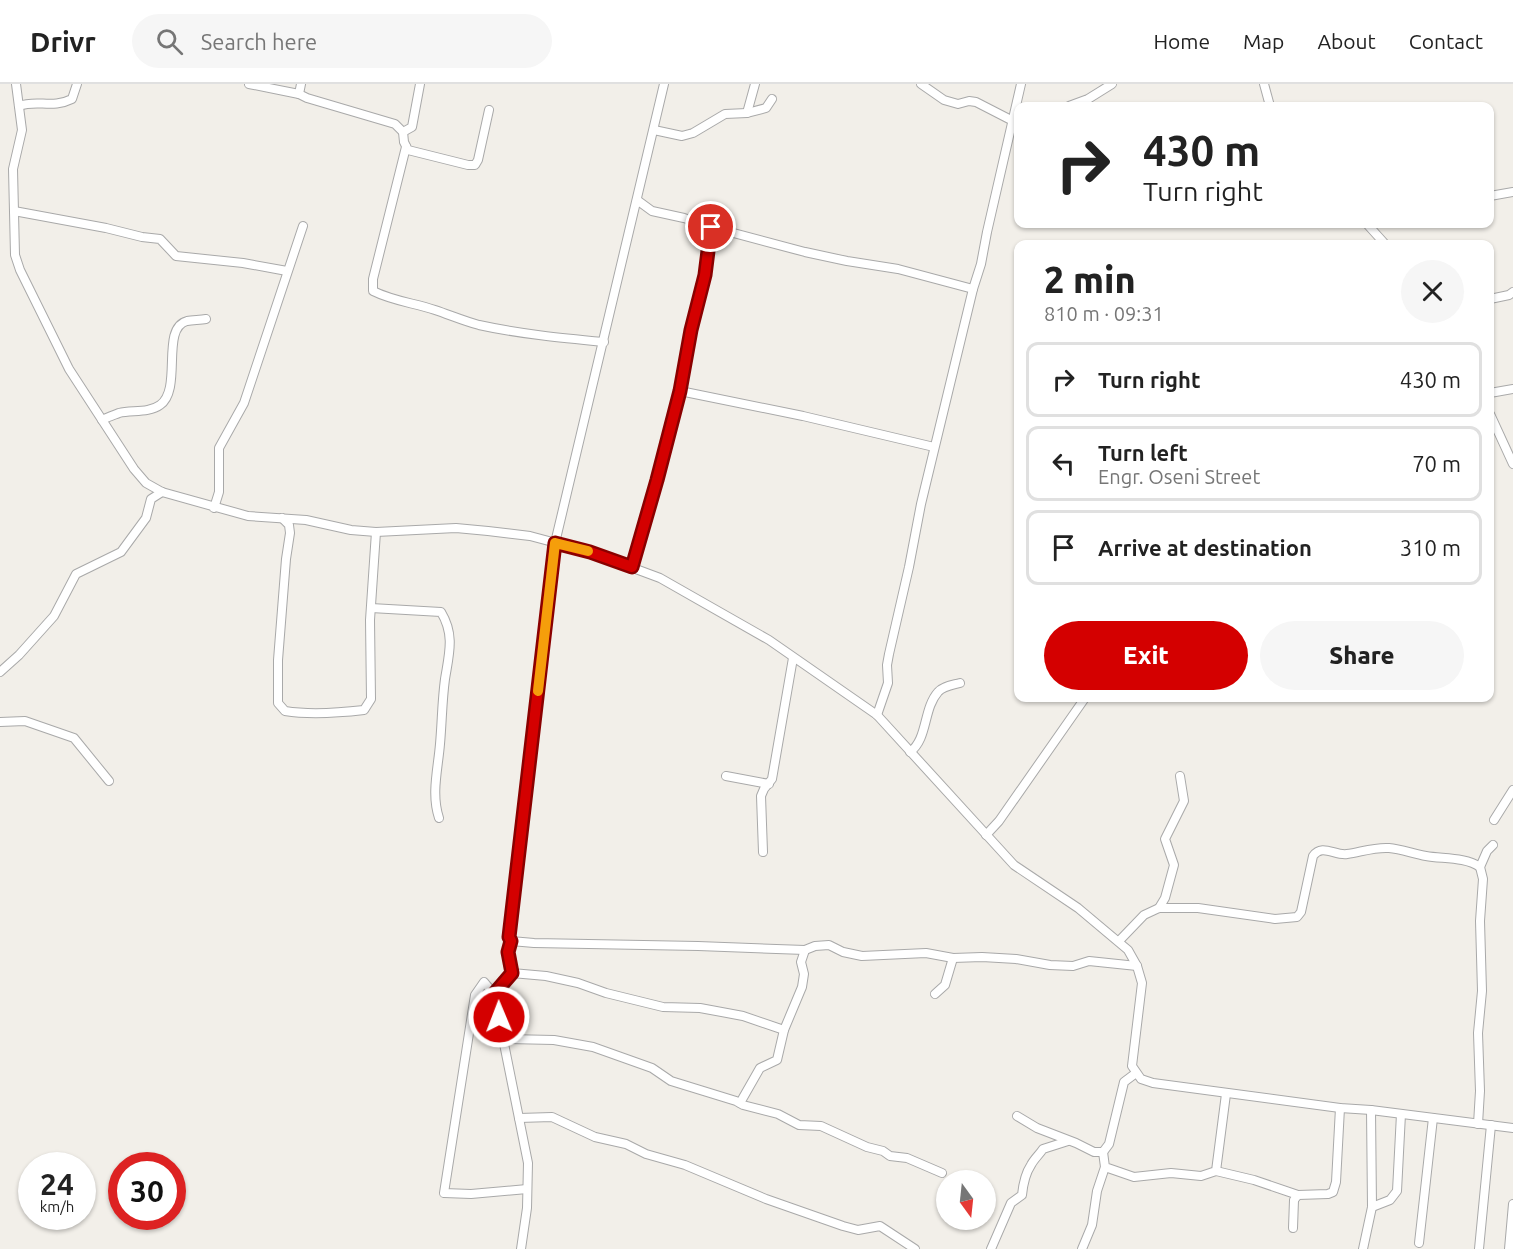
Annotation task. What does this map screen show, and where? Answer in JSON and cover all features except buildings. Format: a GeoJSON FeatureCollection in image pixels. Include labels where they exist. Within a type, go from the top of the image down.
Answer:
{"type":"FeatureCollection","features":[{"type":"Feature","properties":{"kind":"street"},"geometry":{"type":"LineString","coordinates":[[16,84],[22,130],[13,168],[15,255],[20,270],[69,369],[134,469],[146,483],[162,492],[248,516],[282,518],[376,532],[456,528],[530,536],[590,552],[660,578],[769,640],[877,715],[1014,865],[1077,908],[1128,950],[1137,966],[1142,983],[1132,1066],[1141,1079],[1153,1083],[1226,1094],[1513,1128]]}},
{"type":"Feature","properties":{"kind":"street"},"geometry":{"type":"LineString","coordinates":[[19,106],[26,103],[61,105],[72,99],[77,84]]}},
{"type":"Feature","properties":{"kind":"street"},"geometry":{"type":"LineString","coordinates":[[249,84],[299,94],[324,104],[395,124],[403,132],[406,147],[373,279],[374,291],[388,299],[478,324],[550,337],[604,342]]}},
{"type":"Feature","properties":{"kind":"street"},"geometry":{"type":"LineString","coordinates":[[299,94],[302,84]]}},
{"type":"Feature","properties":{"kind":"street"},"geometry":{"type":"LineString","coordinates":[[403,132],[412,127],[420,84]]}},
{"type":"Feature","properties":{"kind":"street"},"geometry":{"type":"LineString","coordinates":[[512,973],[508,952],[511,941],[509,937],[555,543],[664,84]]}},
{"type":"Feature","properties":{"kind":"street"},"geometry":{"type":"LineString","coordinates":[[747,113],[755,84]]}},
{"type":"Feature","properties":{"kind":"street"},"geometry":{"type":"LineString","coordinates":[[921,84],[944,100],[958,104],[976,102],[1013,121]]}},
{"type":"Feature","properties":{"kind":"street"},"geometry":{"type":"LineString","coordinates":[[1017,102],[1021,84]]}},
{"type":"Feature","properties":{"kind":"street"},"geometry":{"type":"LineString","coordinates":[[1080,102],[1112,84]]}},
{"type":"Feature","properties":{"kind":"street"},"geometry":{"type":"LineString","coordinates":[[1264,84],[1269,102]]}},
{"type":"Feature","properties":{"kind":"street"},"geometry":{"type":"LineString","coordinates":[[654,130],[682,136],[693,133],[725,114],[747,113],[766,108],[772,99]]}},
{"type":"Feature","properties":{"kind":"street"},"geometry":{"type":"LineString","coordinates":[[406,147],[417,153],[475,165],[489,110]]}},
{"type":"Feature","properties":{"kind":"street"},"geometry":{"type":"LineString","coordinates":[[1014,116],[1014,126]]}},
{"type":"Feature","properties":{"kind":"street"},"geometry":{"type":"LineString","coordinates":[[877,715],[888,683],[886,665],[934,447],[981,264],[987,232],[1014,134]]}},
{"type":"Feature","properties":{"kind":"street"},"geometry":{"type":"LineString","coordinates":[[1494,195],[1513,192]]}},
{"type":"Feature","properties":{"kind":"street"},"geometry":{"type":"LineString","coordinates":[[637,200],[652,211],[711,227],[815,254],[898,269],[973,289]]}},
{"type":"Feature","properties":{"kind":"street"},"geometry":{"type":"LineString","coordinates":[[14,211],[159,239],[176,256],[243,263],[287,271]]}},
{"type":"Feature","properties":{"kind":"street"},"geometry":{"type":"LineString","coordinates":[[214,508],[219,492],[219,448],[244,403],[303,226]]}},
{"type":"Feature","properties":{"kind":"street"},"geometry":{"type":"LineString","coordinates":[[632,567],[680,391],[691,330],[705,275],[711,227]]}},
{"type":"Feature","properties":{"kind":"street"},"geometry":{"type":"LineString","coordinates":[[1371,228],[1381,240]]}},
{"type":"Feature","properties":{"kind":"street"},"geometry":{"type":"LineString","coordinates":[[1494,298],[1513,292]]}},
{"type":"Feature","properties":{"kind":"street"},"geometry":{"type":"LineString","coordinates":[[102,420],[120,413],[160,405],[168,396],[176,329],[185,321],[206,319]]}},
{"type":"Feature","properties":{"kind":"street"},"geometry":{"type":"LineString","coordinates":[[1494,392],[1513,390]]}},
{"type":"Feature","properties":{"kind":"street"},"geometry":{"type":"LineString","coordinates":[[680,391],[803,416],[934,447]]}},
{"type":"Feature","properties":{"kind":"street"},"geometry":{"type":"LineString","coordinates":[[1494,423],[1513,464]]}},
{"type":"Feature","properties":{"kind":"street"},"geometry":{"type":"LineString","coordinates":[[0,672],[19,655],[54,616],[76,574],[121,552],[146,518],[151,499],[162,492]]}},
{"type":"Feature","properties":{"kind":"street"},"geometry":{"type":"LineString","coordinates":[[282,518],[289,525],[290,533],[278,660],[278,703],[285,711],[294,713],[364,711],[370,699],[371,608],[376,532]]}},
{"type":"Feature","properties":{"kind":"street"},"geometry":{"type":"LineString","coordinates":[[371,608],[441,612],[449,626],[449,660],[441,714],[435,796],[439,818]]}},
{"type":"Feature","properties":{"kind":"street"},"geometry":{"type":"LineString","coordinates":[[763,852],[761,796],[769,784],[774,768],[793,658]]}},
{"type":"Feature","properties":{"kind":"street"},"geometry":{"type":"LineString","coordinates":[[910,752],[920,742],[926,718],[938,692],[960,683]]}},
{"type":"Feature","properties":{"kind":"street"},"geometry":{"type":"LineString","coordinates":[[986,835],[999,822],[1082,702]]}},
{"type":"Feature","properties":{"kind":"street"},"geometry":{"type":"LineString","coordinates":[[0,722],[25,721],[74,738],[109,781]]}},
{"type":"Feature","properties":{"kind":"street"},"geometry":{"type":"LineString","coordinates":[[726,776],[769,784]]}},
{"type":"Feature","properties":{"kind":"street"},"geometry":{"type":"LineString","coordinates":[[1159,908],[1165,898],[1174,865],[1165,839],[1184,801],[1180,776]]}},
{"type":"Feature","properties":{"kind":"street"},"geometry":{"type":"LineString","coordinates":[[1494,820],[1513,790]]}},
{"type":"Feature","properties":{"kind":"street"},"geometry":{"type":"LineString","coordinates":[[1478,1124],[1480,1079],[1478,1033],[1482,991],[1480,921],[1482,879],[1480,867],[1487,851],[1493,845]]}},
{"type":"Feature","properties":{"kind":"street"},"geometry":{"type":"LineString","coordinates":[[1119,941],[1144,915],[1159,908],[1198,908],[1275,919],[1297,917],[1301,912],[1313,856],[1317,851],[1323,849],[1347,855],[1359,850],[1389,848],[1429,857],[1473,863],[1480,867]]}},
{"type":"Feature","properties":{"kind":"street"},"geometry":{"type":"LineString","coordinates":[[511,941],[805,950],[815,946],[829,945],[843,952],[862,956],[926,953],[953,958],[993,957],[1050,965],[1072,966],[1089,962],[1108,962],[1137,966]]}},
{"type":"Feature","properties":{"kind":"street"},"geometry":{"type":"LineString","coordinates":[[740,1103],[760,1068],[777,1060],[784,1030],[802,987],[804,974],[801,962],[805,950]]}},
{"type":"Feature","properties":{"kind":"street"},"geometry":{"type":"LineString","coordinates":[[935,994],[945,985],[953,958]]}},
{"type":"Feature","properties":{"kind":"street"},"geometry":{"type":"LineString","coordinates":[[494,994],[512,973]]}},
{"type":"Feature","properties":{"kind":"street"},"geometry":{"type":"LineString","coordinates":[[512,973],[546,976],[578,983],[588,988],[663,1007],[700,1008],[742,1016],[784,1030]]}},
{"type":"Feature","properties":{"kind":"street"},"geometry":{"type":"LineString","coordinates":[[521,1249],[527,1189],[528,1163],[494,994],[484,982],[475,995],[444,1192],[471,1194],[527,1189]]}},
{"type":"Feature","properties":{"kind":"street"},"geometry":{"type":"LineString","coordinates":[[504,1039],[554,1041],[593,1047],[652,1068],[671,1081],[778,1114],[799,1125],[821,1126],[890,1156],[907,1158],[936,1170]]}},
{"type":"Feature","properties":{"kind":"street"},"geometry":{"type":"LineString","coordinates":[[1082,1249],[1092,1225],[1097,1191],[1105,1167],[1103,1152],[1109,1144],[1124,1082],[1136,1073]]}},
{"type":"Feature","properties":{"kind":"street"},"geometry":{"type":"LineString","coordinates":[[1216,1171],[1226,1094]]}},
{"type":"Feature","properties":{"kind":"street"},"geometry":{"type":"LineString","coordinates":[[1105,1167],[1134,1177],[1171,1173],[1201,1176],[1216,1171],[1254,1180],[1298,1195],[1328,1194],[1333,1192],[1336,1182],[1341,1108]]}},
{"type":"Feature","properties":{"kind":"street"},"geometry":{"type":"LineString","coordinates":[[1363,1249],[1372,1207],[1371,1110]]}},
{"type":"Feature","properties":{"kind":"street"},"geometry":{"type":"LineString","coordinates":[[1372,1207],[1390,1200],[1397,1191],[1401,1114]]}},
{"type":"Feature","properties":{"kind":"street"},"geometry":{"type":"LineString","coordinates":[[1017,1116],[1037,1128],[1094,1152],[1103,1152]]}},
{"type":"Feature","properties":{"kind":"street"},"geometry":{"type":"LineString","coordinates":[[519,1118],[552,1117],[595,1137],[626,1144],[646,1154],[686,1165],[823,1220],[858,1230],[880,1226],[915,1249]]}},
{"type":"Feature","properties":{"kind":"street"},"geometry":{"type":"LineString","coordinates":[[1419,1244],[1432,1118]]}},
{"type":"Feature","properties":{"kind":"street"},"geometry":{"type":"LineString","coordinates":[[1479,1249],[1491,1125]]}},
{"type":"Feature","properties":{"kind":"street"},"geometry":{"type":"LineString","coordinates":[[991,1249],[1011,1203],[1022,1195],[1023,1184],[1031,1164],[1043,1149],[1070,1140]]}},
{"type":"Feature","properties":{"kind":"street"},"geometry":{"type":"LineString","coordinates":[[1293,1228],[1294,1200],[1298,1195]]}},
{"type":"Feature","properties":{"kind":"street"},"geometry":{"type":"LineString","coordinates":[[1509,1249],[1513,1204]]}},
{"type":"Feature","properties":{"kind":"slow traffic"},"geometry":{"type":"LineString","coordinates":[[538,691],[555,543],[588,551]]}},
{"type":"Feature","properties":{"kind":"route"},"geometry":{"type":"LineString","coordinates":[[499,1017],[494,994],[512,973],[508,952],[511,941],[509,937],[555,543],[590,552],[632,567],[680,391],[691,330],[705,275],[711,227]]}}]}
